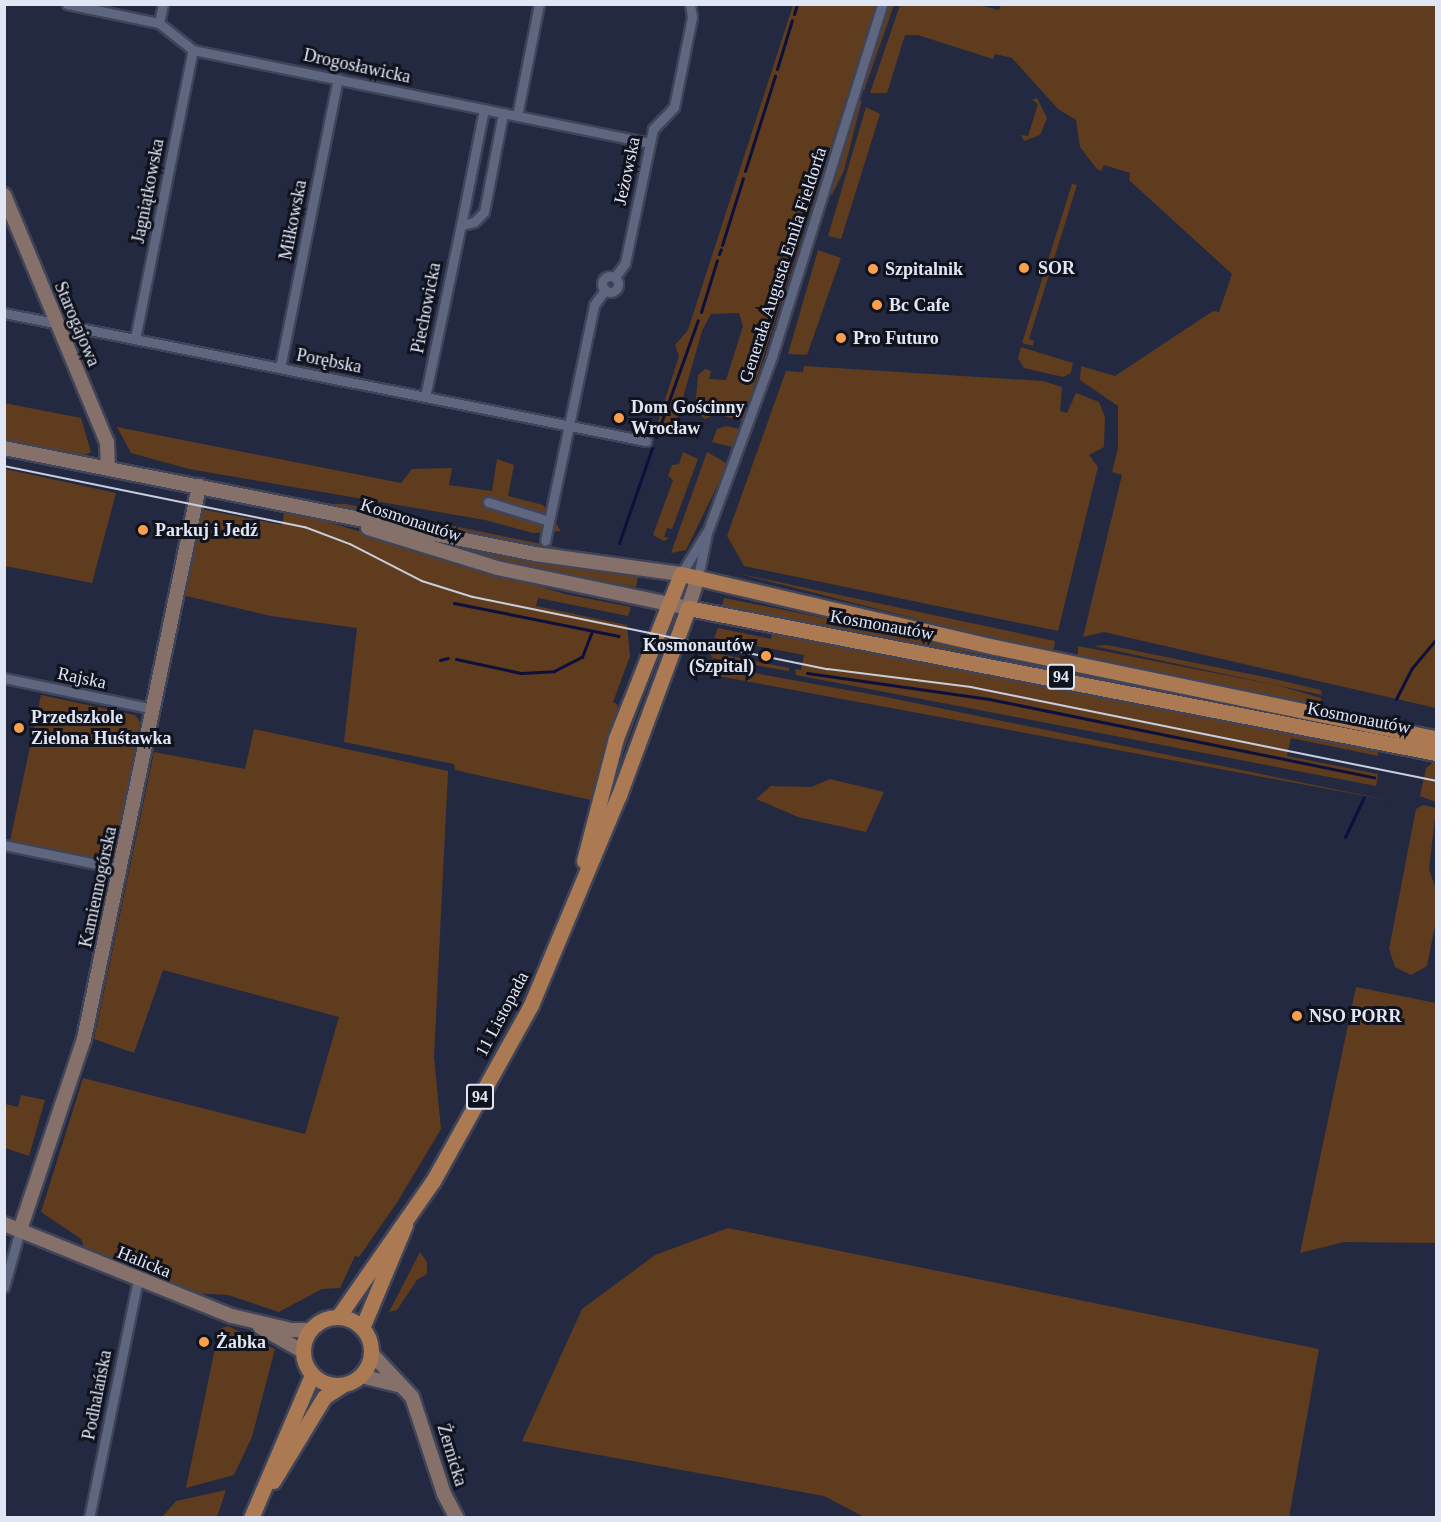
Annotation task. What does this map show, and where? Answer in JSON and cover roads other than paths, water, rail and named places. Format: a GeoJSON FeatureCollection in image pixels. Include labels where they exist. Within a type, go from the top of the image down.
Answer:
{"type":"FeatureCollection","features":[{"type":"Feature","properties":{"kind":"main road","name":"Kosmonautów"},"geometry":{"type":"LineString","coordinates":[[681,574],[995,647],[1437,738]]}},
{"type":"Feature","properties":{"kind":"main road","name":"11 Listopada"},"geometry":{"type":"LineString","coordinates":[[581,879],[589,828],[615,738],[681,574]]}},
{"type":"Feature","properties":{"kind":"main road","name":"Kosmonautów"},"geometry":{"type":"LineString","coordinates":[[687,608],[1437,753]]}},
{"type":"Feature","properties":{"kind":"main road","name":"11 Listopada"},"geometry":{"type":"LineString","coordinates":[[338,1317],[405,1222],[531,1005],[581,879],[619,795],[687,608]]}},
{"type":"Feature","properties":{"kind":"main road","name":"11 Listopada"},"geometry":{"type":"LineString","coordinates":[[362,1328],[405,1222]]}},
{"type":"Feature","properties":{"kind":"main road"},"geometry":{"type":"LineString","coordinates":[[251,1518],[265,1491],[324,1397],[361,1376],[371,1353],[362,1328],[338,1317]]}},
{"type":"Feature","properties":{"kind":"main road","name":"94"},"geometry":{"type":"LineString","coordinates":[[310,1330],[338,1317]]}},
{"type":"Feature","properties":{"kind":"main road"},"geometry":{"type":"LineString","coordinates":[[310,1330],[302,1351],[312,1375],[322,1383],[342,1385]]}},
{"type":"Feature","properties":{"kind":"main road"},"geometry":{"type":"LineString","coordinates":[[265,1491],[312,1375]]}},
{"type":"Feature","properties":{"kind":"street","name":"Drogosławicka"},"geometry":{"type":"LineString","coordinates":[[67,4],[159,23],[193,50],[650,143]]}},
{"type":"Feature","properties":{"kind":"street"},"geometry":{"type":"LineString","coordinates":[[159,23],[163,4]]}},
{"type":"Feature","properties":{"kind":"street","name":"Jeżowska"},"geometry":{"type":"LineString","coordinates":[[544,541],[594,305],[605,290],[616,289],[615,278],[625,263],[653,129],[674,107],[692,17],[690,4]]}},
{"type":"Feature","properties":{"kind":"street","name":"Generała Augusta Emila Fieldorfa"},"geometry":{"type":"LineString","coordinates":[[698,577],[707,533],[772,356],[882,4]]}},
{"type":"Feature","properties":{"kind":"street"},"geometry":{"type":"LineString","coordinates":[[517,116],[538,5]]}},
{"type":"Feature","properties":{"kind":"street","name":"Jagniątkowska"},"geometry":{"type":"LineString","coordinates":[[135,339],[193,50]]}},
{"type":"Feature","properties":{"kind":"street","name":"Miłkowska"},"geometry":{"type":"LineString","coordinates":[[280,368],[338,79]]}},
{"type":"Feature","properties":{"kind":"street","name":"Piechowicka"},"geometry":{"type":"LineString","coordinates":[[425,397],[484,109]]}},
{"type":"Feature","properties":{"kind":"street"},"geometry":{"type":"LineString","coordinates":[[461,225],[474,222],[484,212],[503,113]]}},
{"type":"Feature","properties":{"kind":"street","name":"Starogajowa"},"geometry":{"type":"LineString","coordinates":[[4,195],[107,442],[108,468]]}},
{"type":"Feature","properties":{"kind":"street","name":"Porębska"},"geometry":{"type":"LineString","coordinates":[[4,313],[646,441]]}},
{"type":"Feature","properties":{"kind":"street","name":"Kosmonautów"},"geometry":{"type":"LineString","coordinates":[[4,448],[535,554],[681,574]]}},
{"type":"Feature","properties":{"kind":"street","name":"Kamiennogórska"},"geometry":{"type":"LineString","coordinates":[[4,1287],[20,1230],[81,1050],[121,869],[199,486]]}},
{"type":"Feature","properties":{"kind":"street"},"geometry":{"type":"LineString","coordinates":[[488,502],[549,521]]}},
{"type":"Feature","properties":{"kind":"street","name":"Kosmonautów"},"geometry":{"type":"LineString","coordinates":[[327,513],[496,568],[687,608]]}},
{"type":"Feature","properties":{"kind":"street","name":"Generała Augusta Emila Fieldorfa"},"geometry":{"type":"LineString","coordinates":[[681,574],[707,533]]}},
{"type":"Feature","properties":{"kind":"street","name":"11 Listopada"},"geometry":{"type":"LineString","coordinates":[[687,608],[698,577]]}},
{"type":"Feature","properties":{"kind":"street","name":"Rajska"},"geometry":{"type":"LineString","coordinates":[[4,678],[154,709]]}},
{"type":"Feature","properties":{"kind":"street"},"geometry":{"type":"LineString","coordinates":[[4,845],[121,869]]}},
{"type":"Feature","properties":{"kind":"street","name":"Halicka"},"geometry":{"type":"LineString","coordinates":[[4,1224],[256,1324],[302,1351]]}},
{"type":"Feature","properties":{"kind":"street","name":"Podhalańska"},"geometry":{"type":"LineString","coordinates":[[89,1518],[138,1279]]}},
{"type":"Feature","properties":{"kind":"street","name":"Halicka"},"geometry":{"type":"LineString","coordinates":[[256,1324],[310,1330]]}},
{"type":"Feature","properties":{"kind":"street"},"geometry":{"type":"LineString","coordinates":[[371,1353],[402,1386]]}},
{"type":"Feature","properties":{"kind":"street"},"geometry":{"type":"LineString","coordinates":[[361,1376],[402,1386]]}},
{"type":"Feature","properties":{"kind":"street","name":"Żernicka"},"geometry":{"type":"LineString","coordinates":[[402,1386],[415,1402],[444,1494],[457,1518]]}},
{"type":"Feature","properties":{"kind":"waterway"},"geometry":{"type":"LineString","coordinates":[[794,14],[797,4]]}},
{"type":"Feature","properties":{"kind":"waterway"},"geometry":{"type":"LineString","coordinates":[[777,69],[792,20]]}},
{"type":"Feature","properties":{"kind":"waterway"},"geometry":{"type":"LineString","coordinates":[[745,171],[775,76]]}},
{"type":"Feature","properties":{"kind":"waterway"},"geometry":{"type":"LineString","coordinates":[[722,245],[743,178]]}},
{"type":"Feature","properties":{"kind":"waterway"},"geometry":{"type":"LineString","coordinates":[[719,254],[721,249]]}},
{"type":"Feature","properties":{"kind":"waterway"},"geometry":{"type":"LineString","coordinates":[[701,312],[717,260]]}},
{"type":"Feature","properties":{"kind":"waterway"},"geometry":{"type":"LineString","coordinates":[[656,437],[698,320]]}},
{"type":"Feature","properties":{"kind":"waterway"},"geometry":{"type":"LineString","coordinates":[[619,543],[652,448]]}},
{"type":"Feature","properties":{"kind":"waterway"},"geometry":{"type":"LineString","coordinates":[[454,603],[619,636]]}},
{"type":"Feature","properties":{"kind":"waterway"},"geometry":{"type":"LineString","coordinates":[[456,659],[521,673],[554,671],[582,657],[592,631]]}},
{"type":"Feature","properties":{"kind":"waterway"},"geometry":{"type":"LineString","coordinates":[[1396,699],[1412,668],[1436,639]]}},
{"type":"Feature","properties":{"kind":"waterway"},"geometry":{"type":"LineString","coordinates":[[440,660],[448,658]]}},
{"type":"Feature","properties":{"kind":"waterway"},"geometry":{"type":"LineString","coordinates":[[807,673],[989,699],[1374,777]]}},
{"type":"Feature","properties":{"kind":"waterway"},"geometry":{"type":"LineString","coordinates":[[1345,837],[1364,797]]}},
{"type":"Feature","properties":{"kind":"tram line"},"geometry":{"type":"LineString","coordinates":[[4,466],[305,527],[350,544],[422,581],[473,597],[828,669],[971,687],[1436,781]]}},
{"type":"Feature","properties":{"kind":"place","name":"SOR"},"geometry":{"type":"Point","coordinates":[1024,268]}},
{"type":"Feature","properties":{"kind":"place","name":"Szpitalnik"},"geometry":{"type":"Point","coordinates":[873,269]}},
{"type":"Feature","properties":{"kind":"place","name":"Bc Cafe"},"geometry":{"type":"Point","coordinates":[877,305]}},
{"type":"Feature","properties":{"kind":"place","name":"Pro Futuro"},"geometry":{"type":"Point","coordinates":[841,338]}},
{"type":"Feature","properties":{"kind":"place","name":"Dom Gościnny Wrocław"},"geometry":{"type":"Point","coordinates":[619,418]}},
{"type":"Feature","properties":{"kind":"place","name":"Parkuj i Jedź"},"geometry":{"type":"Point","coordinates":[143,530]}},
{"type":"Feature","properties":{"kind":"place","name":"Kosmonautów (Szpital)"},"geometry":{"type":"Point","coordinates":[766,656]}},
{"type":"Feature","properties":{"kind":"place","name":"Przedszkole Zielona Huśtawka"},"geometry":{"type":"Point","coordinates":[19,728]}},
{"type":"Feature","properties":{"kind":"place","name":"NSO PORR"},"geometry":{"type":"Point","coordinates":[1297,1016]}},
{"type":"Feature","properties":{"kind":"place","name":"Żabka"},"geometry":{"type":"Point","coordinates":[204,1342]}}]}
